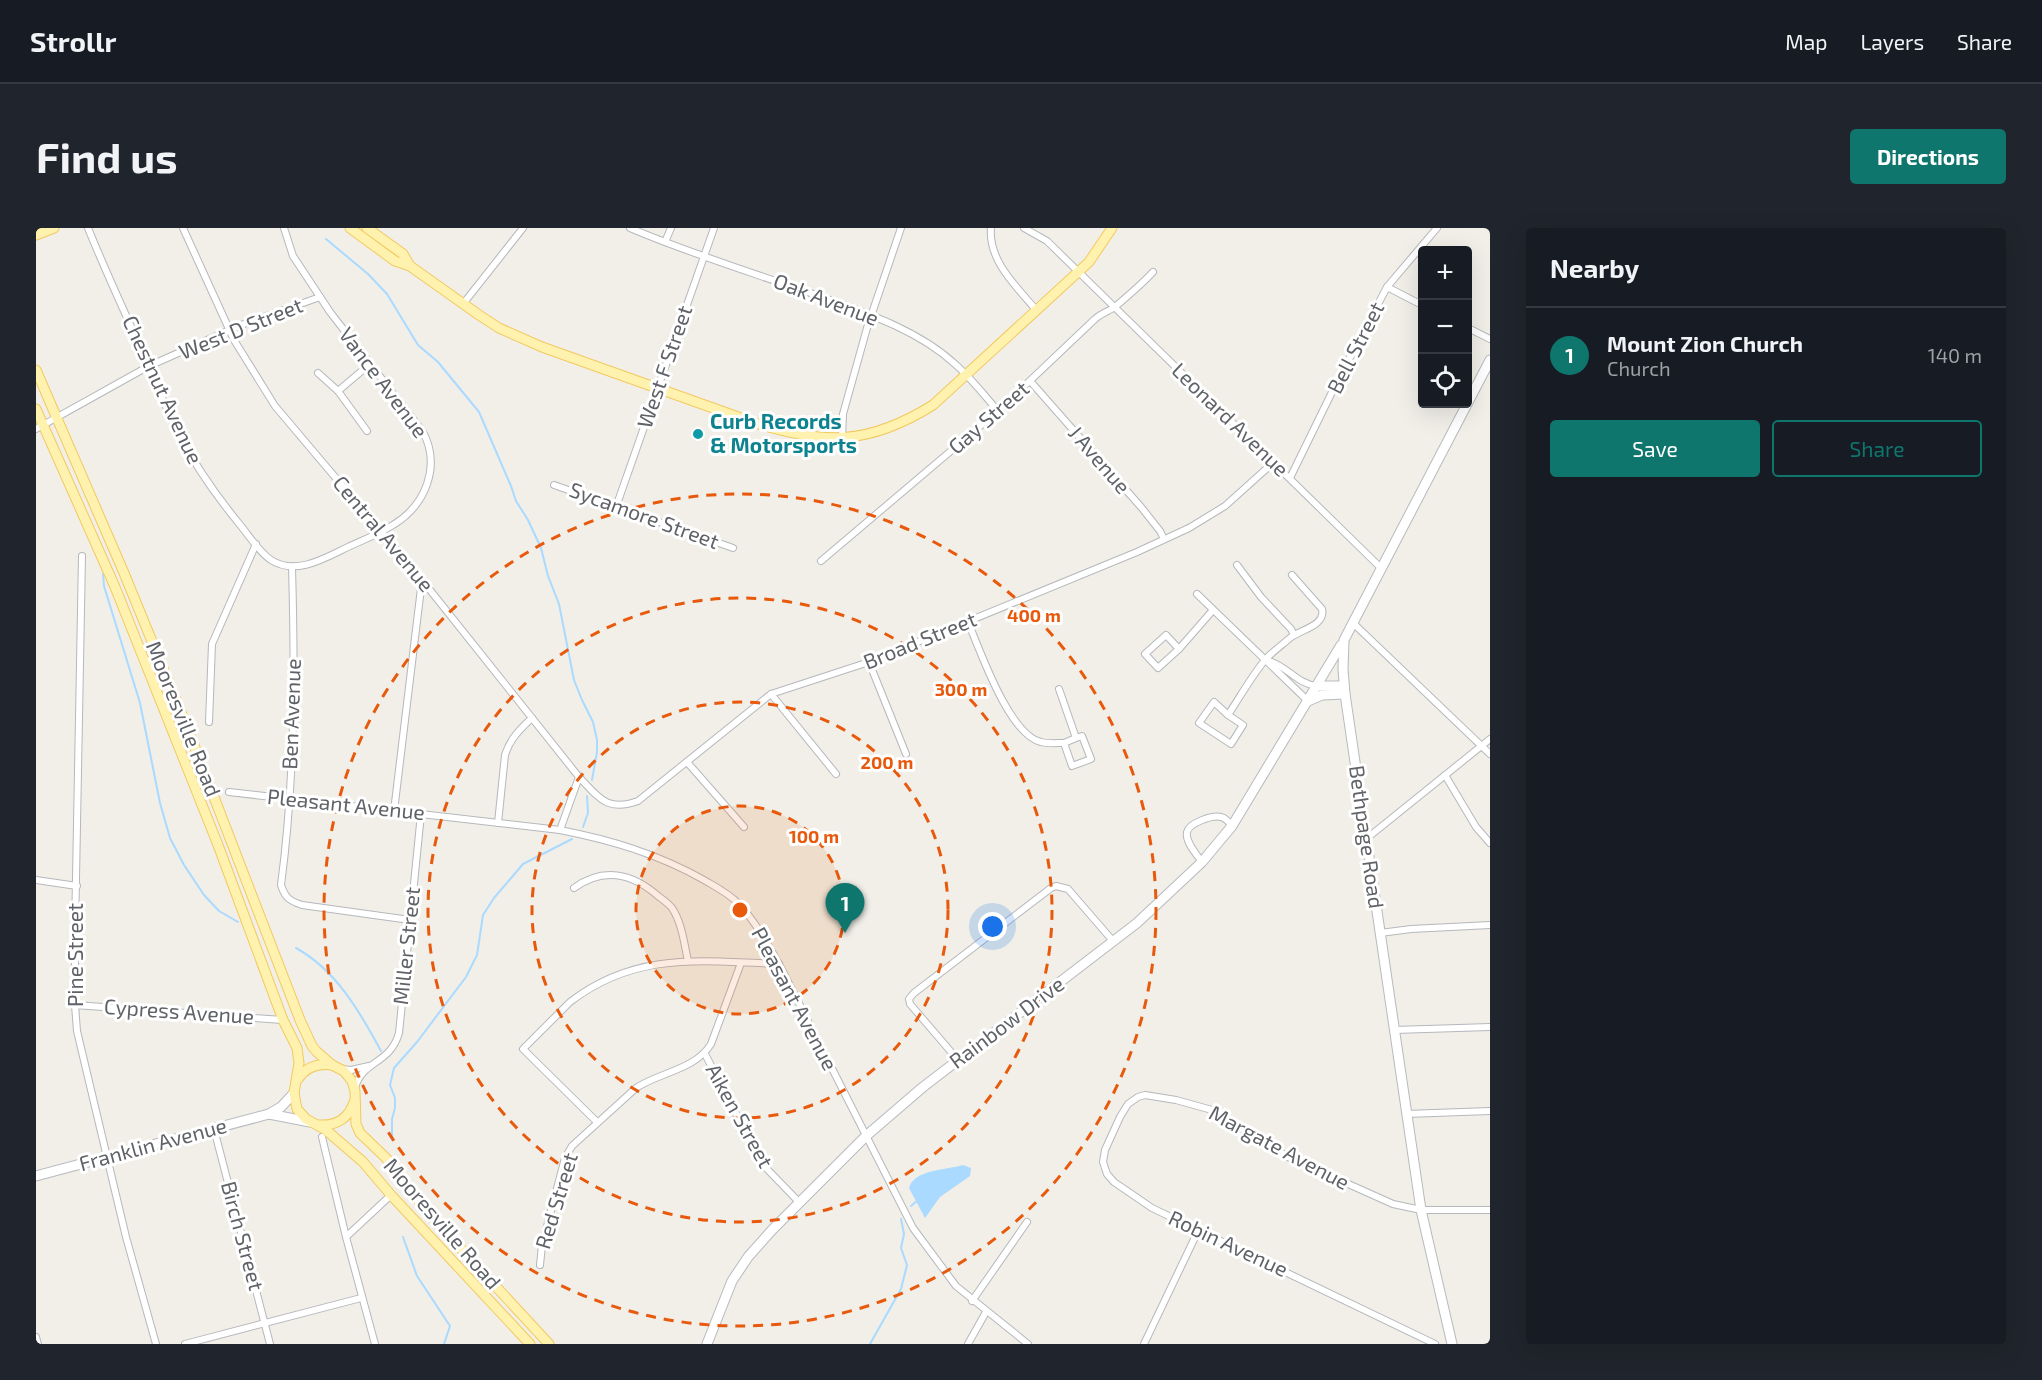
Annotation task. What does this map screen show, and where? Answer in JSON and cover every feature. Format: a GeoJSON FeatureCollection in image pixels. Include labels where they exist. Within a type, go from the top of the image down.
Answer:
{"type":"FeatureCollection","features":[{"type":"Feature","properties":{"kind":"main road"},"geometry":{"type":"LineString","coordinates":[[36,235],[54,228]]}},
{"type":"Feature","properties":{"kind":"main road"},"geometry":{"type":"LineString","coordinates":[[350,228],[394,261],[410,266],[499,328],[519,338],[786,433],[806,437],[842,438],[879,431],[914,417],[933,405],[1079,272],[1101,246],[1112,228]]}},
{"type":"Feature","properties":{"kind":"main road"},"geometry":{"type":"LineString","coordinates":[[367,228],[403,254],[410,266]]}},
{"type":"Feature","properties":{"kind":"main road","name":"Bethpage Road"},"geometry":{"type":"LineString","coordinates":[[1452,1344],[1421,1210],[1366,839],[1342,654],[1344,640],[1490,360]]}},
{"type":"Feature","properties":{"kind":"main road","name":"Mooresville Road"},"geometry":{"type":"LineString","coordinates":[[36,370],[124,573],[312,1046],[350,1077],[355,1093],[356,1124],[360,1133],[386,1158],[429,1214],[549,1344]]}},
{"type":"Feature","properties":{"kind":"main road","name":"Mooresville Road"},"geometry":{"type":"LineString","coordinates":[[36,409],[39,427],[115,587],[218,845],[283,1020],[298,1051],[294,1093],[297,1109],[350,1150],[530,1344]]}},
{"type":"Feature","properties":{"kind":"main road","name":"Rainbow Drive"},"geometry":{"type":"LineString","coordinates":[[707,1344],[732,1281],[748,1257],[799,1202],[866,1136],[923,1087],[1113,941],[1174,890],[1202,862],[1232,825],[1344,640]]}},
{"type":"Feature","properties":{"kind":"main road"},"geometry":{"type":"LineString","coordinates":[[1318,686],[1345,690]]}},
{"type":"Feature","properties":{"kind":"main road"},"geometry":{"type":"LineString","coordinates":[[1308,701],[1345,690]]}},
{"type":"Feature","properties":{"kind":"main road"},"geometry":{"type":"LineString","coordinates":[[297,1080],[310,1067],[318,1064],[336,1066]]}},
{"type":"Feature","properties":{"kind":"main road","name":"Franklin Avenue"},"geometry":{"type":"LineString","coordinates":[[36,1176],[269,1114],[281,1107],[294,1093]]}},
{"type":"Feature","properties":{"kind":"main road"},"geometry":{"type":"LineString","coordinates":[[312,1122],[328,1125],[341,1120],[351,1110],[355,1093]]}},
{"type":"Feature","properties":{"kind":"main road","name":"Franklin Avenue"},"geometry":{"type":"LineString","coordinates":[[269,1114],[312,1122]]}},
{"type":"Feature","properties":{"kind":"street","name":"Chestnut Avenue"},"geometry":{"type":"LineString","coordinates":[[88,228],[179,435],[202,476],[256,544],[272,560],[292,567]]}},
{"type":"Feature","properties":{"kind":"street","name":"Central Avenue"},"geometry":{"type":"LineString","coordinates":[[183,228],[229,330],[275,406],[422,580],[579,777]]}},
{"type":"Feature","properties":{"kind":"street","name":"Vance Avenue"},"geometry":{"type":"LineString","coordinates":[[284,228],[293,256],[320,297],[423,432],[430,450],[431,474],[422,495],[395,524],[381,532]]}},
{"type":"Feature","properties":{"kind":"street"},"geometry":{"type":"LineString","coordinates":[[463,304],[523,228]]}},
{"type":"Feature","properties":{"kind":"street","name":"Oak Avenue"},"geometry":{"type":"LineString","coordinates":[[630,228],[871,316],[912,334],[954,363],[998,411]]}},
{"type":"Feature","properties":{"kind":"street"},"geometry":{"type":"LineString","coordinates":[[665,242],[670,228]]}},
{"type":"Feature","properties":{"kind":"street","name":"West F Street"},"geometry":{"type":"LineString","coordinates":[[616,507],[714,228]]}},
{"type":"Feature","properties":{"kind":"street"},"geometry":{"type":"LineString","coordinates":[[842,438],[843,414],[871,316],[901,228]]}},
{"type":"Feature","properties":{"kind":"street"},"geometry":{"type":"LineString","coordinates":[[991,228],[992,247],[998,261],[1037,311]]}},
{"type":"Feature","properties":{"kind":"street","name":"Leonard Avenue"},"geometry":{"type":"LineString","coordinates":[[1024,228],[1047,241],[1381,568]]}},
{"type":"Feature","properties":{"kind":"street","name":"Bell Street"},"geometry":{"type":"LineString","coordinates":[[1290,478],[1387,287],[1437,228]]}},
{"type":"Feature","properties":{"kind":"street","name":"Gay Street"},"geometry":{"type":"LineString","coordinates":[[821,561],[998,411],[1095,319],[1103,312],[1115,308],[1153,272]]}},
{"type":"Feature","properties":{"kind":"street"},"geometry":{"type":"LineString","coordinates":[[1387,287],[1418,303]]}},
{"type":"Feature","properties":{"kind":"street","name":"West D Street"},"geometry":{"type":"LineString","coordinates":[[39,427],[149,366],[229,330],[320,297]]}},
{"type":"Feature","properties":{"kind":"street"},"geometry":{"type":"LineString","coordinates":[[1472,330],[1490,339]]}},
{"type":"Feature","properties":{"kind":"street"},"geometry":{"type":"LineString","coordinates":[[338,392],[370,364]]}},
{"type":"Feature","properties":{"kind":"street"},"geometry":{"type":"LineString","coordinates":[[318,373],[338,392],[367,431]]}},
{"type":"Feature","properties":{"kind":"street","name":"J Avenue"},"geometry":{"type":"LineString","coordinates":[[1031,382],[1141,507],[1164,539]]}},
{"type":"Feature","properties":{"kind":"street","name":"Broad Street"},"geometry":{"type":"LineString","coordinates":[[579,777],[597,797],[607,803],[618,806],[643,798],[771,694],[869,662],[1188,528],[1225,506],[1274,462]]}},
{"type":"Feature","properties":{"kind":"street","name":"Sycamore Street"},"geometry":{"type":"LineString","coordinates":[[554,485],[733,548]]}},
{"type":"Feature","properties":{"kind":"street"},"geometry":{"type":"LineString","coordinates":[[292,567],[323,558],[381,532]]}},
{"type":"Feature","properties":{"kind":"street"},"geometry":{"type":"LineString","coordinates":[[209,722],[212,644],[256,544]]}},
{"type":"Feature","properties":{"kind":"street","name":"Pine Street"},"geometry":{"type":"LineString","coordinates":[[82,556],[75,1005],[82,1057],[126,1238],[156,1344]]}},
{"type":"Feature","properties":{"kind":"street"},"geometry":{"type":"LineString","coordinates":[[1237,565],[1261,597],[1294,634]]}},
{"type":"Feature","properties":{"kind":"street","name":"Ben Avenue"},"geometry":{"type":"LineString","coordinates":[[292,567],[295,663],[290,799],[281,885],[284,895],[289,901],[302,905],[410,920]]}},
{"type":"Feature","properties":{"kind":"street"},"geometry":{"type":"LineString","coordinates":[[1228,715],[1265,660],[1294,634],[1308,630],[1321,618],[1322,609],[1292,575]]}},
{"type":"Feature","properties":{"kind":"street"},"geometry":{"type":"LineString","coordinates":[[394,811],[422,580]]}},
{"type":"Feature","properties":{"kind":"street"},"geometry":{"type":"LineString","coordinates":[[1197,594],[1308,701]]}},
{"type":"Feature","properties":{"kind":"street"},"geometry":{"type":"LineString","coordinates":[[1179,649],[1166,635],[1145,654],[1158,668],[1179,649],[1213,610]]}},
{"type":"Feature","properties":{"kind":"street"},"geometry":{"type":"LineString","coordinates":[[968,622],[997,693],[1021,728],[1030,738],[1041,742],[1064,743],[1082,736],[1091,759],[1072,766],[1064,743]]}},
{"type":"Feature","properties":{"kind":"street"},"geometry":{"type":"LineString","coordinates":[[1353,623],[1490,754]]}},
{"type":"Feature","properties":{"kind":"street"},"geometry":{"type":"LineString","coordinates":[[1265,660],[1278,663],[1303,683],[1318,686]]}},
{"type":"Feature","properties":{"kind":"street"},"geometry":{"type":"LineString","coordinates":[[869,662],[906,754]]}},
{"type":"Feature","properties":{"kind":"street"},"geometry":{"type":"LineString","coordinates":[[1059,689],[1076,738]]}},
{"type":"Feature","properties":{"kind":"street"},"geometry":{"type":"LineString","coordinates":[[771,694],[836,774]]}},
{"type":"Feature","properties":{"kind":"street"},"geometry":{"type":"LineString","coordinates":[[1214,702],[1228,715],[1243,725],[1232,744],[1199,723],[1214,702]]}},
{"type":"Feature","properties":{"kind":"street"},"geometry":{"type":"LineString","coordinates":[[498,823],[508,745],[518,731],[532,718]]}},
{"type":"Feature","properties":{"kind":"street"},"geometry":{"type":"LineString","coordinates":[[1366,839],[1490,739]]}},
{"type":"Feature","properties":{"kind":"street"},"geometry":{"type":"LineString","coordinates":[[687,762],[744,827]]}},
{"type":"Feature","properties":{"kind":"street"},"geometry":{"type":"LineString","coordinates":[[1445,775],[1476,827],[1490,843]]}},
{"type":"Feature","properties":{"kind":"street"},"geometry":{"type":"LineString","coordinates":[[560,830],[579,777]]}},
{"type":"Feature","properties":{"kind":"street","name":"Pleasant Avenue"},"geometry":{"type":"LineString","coordinates":[[229,792],[560,830],[624,844],[694,874],[727,893],[758,928],[779,964],[913,1228],[956,1286],[1028,1344]]}},
{"type":"Feature","properties":{"kind":"street","name":"Miller Street"},"geometry":{"type":"LineString","coordinates":[[355,1093],[359,1077],[370,1066],[389,1054],[398,1037],[421,814]]}},
{"type":"Feature","properties":{"kind":"street"},"geometry":{"type":"LineString","coordinates":[[1202,862],[1187,839],[1187,831],[1191,825],[1217,817],[1232,825]]}},
{"type":"Feature","properties":{"kind":"street"},"geometry":{"type":"LineString","coordinates":[[574,888],[587,879],[605,875],[625,876],[650,888],[671,907],[680,926],[688,961]]}},
{"type":"Feature","properties":{"kind":"street"},"geometry":{"type":"LineString","coordinates":[[36,880],[76,886]]}},
{"type":"Feature","properties":{"kind":"street"},"geometry":{"type":"LineString","coordinates":[[958,1060],[910,1005],[909,999],[914,993],[1056,886],[1068,889],[1113,941]]}},
{"type":"Feature","properties":{"kind":"street"},"geometry":{"type":"LineString","coordinates":[[1380,933],[1490,925]]}},
{"type":"Feature","properties":{"kind":"street"},"geometry":{"type":"LineString","coordinates":[[597,1122],[523,1049],[560,1011],[579,995],[612,977],[658,963],[688,961],[779,964]]}},
{"type":"Feature","properties":{"kind":"street"},"geometry":{"type":"LineString","coordinates":[[705,1054],[711,1044],[741,963]]}},
{"type":"Feature","properties":{"kind":"street","name":"Cypress Avenue"},"geometry":{"type":"LineString","coordinates":[[75,1005],[283,1020]]}},
{"type":"Feature","properties":{"kind":"street"},"geometry":{"type":"LineString","coordinates":[[1394,1030],[1490,1027]]}},
{"type":"Feature","properties":{"kind":"street","name":"Red Street"},"geometry":{"type":"LineString","coordinates":[[540,1265],[542,1245],[566,1158],[572,1146],[645,1082],[696,1061],[705,1054]]}},
{"type":"Feature","properties":{"kind":"street","name":"Aiken Street"},"geometry":{"type":"LineString","coordinates":[[705,1054],[757,1154],[767,1169],[799,1202]]}},
{"type":"Feature","properties":{"kind":"street"},"geometry":{"type":"LineString","coordinates":[[336,1066],[351,1070],[370,1066]]}},
{"type":"Feature","properties":{"kind":"street","name":"Margate Avenue"},"geometry":{"type":"LineString","coordinates":[[1138,1097],[1157,1096],[1212,1110],[1277,1151],[1382,1199],[1421,1210],[1490,1210]]}},
{"type":"Feature","properties":{"kind":"street","name":"Robin Avenue"},"geometry":{"type":"LineString","coordinates":[[1138,1097],[1128,1104],[1105,1150],[1104,1168],[1114,1182],[1133,1197],[1198,1231],[1435,1344]]}},
{"type":"Feature","properties":{"kind":"street"},"geometry":{"type":"LineString","coordinates":[[1406,1114],[1490,1111]]}},
{"type":"Feature","properties":{"kind":"street","name":"Birch Street"},"geometry":{"type":"LineString","coordinates":[[214,1129],[270,1344]]}},
{"type":"Feature","properties":{"kind":"street"},"geometry":{"type":"LineString","coordinates":[[322,1137],[361,1298],[375,1344]]}},
{"type":"Feature","properties":{"kind":"street"},"geometry":{"type":"LineString","coordinates":[[346,1237],[391,1195]]}},
{"type":"Feature","properties":{"kind":"street"},"geometry":{"type":"LineString","coordinates":[[972,1301],[1027,1222]]}},
{"type":"Feature","properties":{"kind":"street"},"geometry":{"type":"LineString","coordinates":[[1144,1344],[1198,1231]]}},
{"type":"Feature","properties":{"kind":"street"},"geometry":{"type":"LineString","coordinates":[[185,1344],[361,1298]]}},
{"type":"Feature","properties":{"kind":"street"},"geometry":{"type":"LineString","coordinates":[[968,1344],[986,1312]]}},
{"type":"Feature","properties":{"kind":"street"},"geometry":{"type":"LineString","coordinates":[[36,1337],[38,1344]]}},
{"type":"Feature","properties":{"kind":"water"},"geometry":{"type":"Polygon","coordinates":[[[963,1165],[971,1168],[970,1176],[940,1197],[925,1218],[909,1188],[912,1182],[917,1177],[932,1171],[963,1165]]]}},
{"type":"Feature","properties":{"kind":"waterway"},"geometry":{"type":"LineString","coordinates":[[326,239],[368,274],[387,294],[418,345],[438,362],[479,412],[516,501],[541,548],[548,576],[559,604],[574,680],[593,722],[597,740],[592,780]]}},
{"type":"Feature","properties":{"kind":"waterway"},"geometry":{"type":"LineString","coordinates":[[103,574],[104,586],[140,703],[160,803],[170,838],[184,865],[204,895],[219,911],[238,922]]}},
{"type":"Feature","properties":{"kind":"waterway"},"geometry":{"type":"LineString","coordinates":[[583,827],[588,813],[587,796]]}},
{"type":"Feature","properties":{"kind":"waterway"},"geometry":{"type":"LineString","coordinates":[[392,1140],[395,1098],[390,1085],[394,1068],[417,1042],[466,977],[477,955],[483,915],[494,898],[523,864],[572,839]]}},
{"type":"Feature","properties":{"kind":"waterway"},"geometry":{"type":"LineString","coordinates":[[296,948],[323,968],[346,993],[381,1051]]}},
{"type":"Feature","properties":{"kind":"waterway"},"geometry":{"type":"LineString","coordinates":[[911,1206],[918,1200]]}},
{"type":"Feature","properties":{"kind":"waterway"},"geometry":{"type":"LineString","coordinates":[[870,1344],[901,1289],[907,1265],[901,1248],[904,1234],[901,1219]]}},
{"type":"Feature","properties":{"kind":"waterway"},"geometry":{"type":"LineString","coordinates":[[403,1237],[417,1276],[450,1326],[444,1344]]}},
{"type":"Feature","properties":{"kind":"place","name":"Curb Records & Motorsports"},"geometry":{"type":"Point","coordinates":[698,434]}},
{"type":"Feature","properties":{"kind":"place","name":"Mount Zion Church"},"geometry":{"type":"Point","coordinates":[845,933]}}]}
